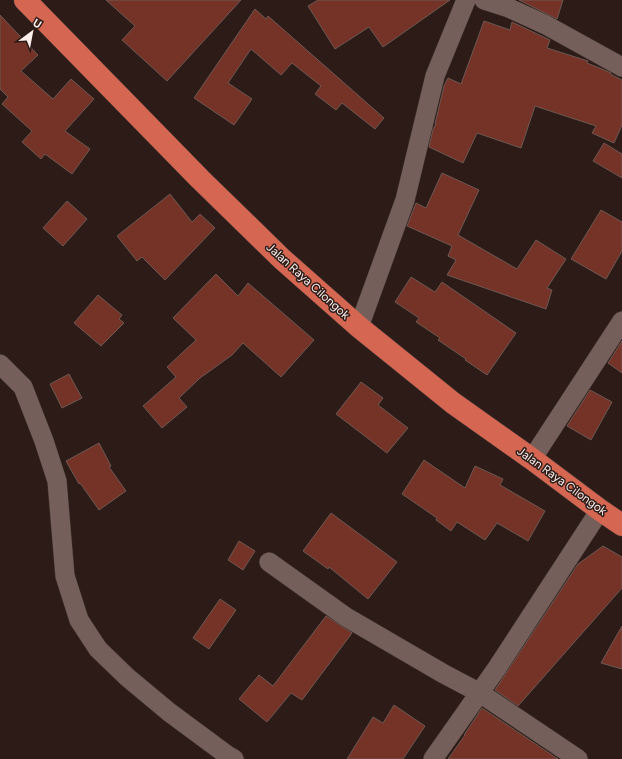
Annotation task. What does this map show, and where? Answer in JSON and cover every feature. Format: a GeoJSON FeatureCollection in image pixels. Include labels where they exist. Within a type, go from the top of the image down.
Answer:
{"type":"FeatureCollection","features":[{"type":"Feature","properties":{"kind":"highway","name":"Jalan Raya Cilongok"},"geometry":{"type":"LineString","coordinates":[[25,0],[200,179],[271,249],[359,327],[453,403],[622,525]]}},
{"type":"Feature","properties":{"kind":"street"},"geometry":{"type":"LineString","coordinates":[[359,327],[405,200],[435,76],[466,0]]}},
{"type":"Feature","properties":{"kind":"street"},"geometry":{"type":"LineString","coordinates":[[484,0],[509,8],[546,25],[622,67]]}},
{"type":"Feature","properties":{"kind":"street"},"geometry":{"type":"LineString","coordinates":[[532,459],[622,321]]}},
{"type":"Feature","properties":{"kind":"street"},"geometry":{"type":"LineString","coordinates":[[0,364],[23,387],[55,474],[57,481],[65,576],[79,620],[98,649],[127,677],[169,712],[234,759]]}},
{"type":"Feature","properties":{"kind":"street"},"geometry":{"type":"LineString","coordinates":[[433,759],[497,668],[600,510]]}},
{"type":"Feature","properties":{"kind":"street"},"geometry":{"type":"LineString","coordinates":[[269,562],[346,617],[444,674],[480,693],[578,759]]}},
{"type":"Feature","properties":{"kind":"building"},"geometry":{"type":"Polygon","coordinates":[[[106,0],[241,0],[167,81],[122,40],[135,26],[106,0]]]}},
{"type":"Feature","properties":{"kind":"building"},"geometry":{"type":"Polygon","coordinates":[[[318,0],[450,0],[383,47],[369,27],[335,49],[308,6],[318,0]]]}},
{"type":"Feature","properties":{"kind":"building"},"geometry":{"type":"Polygon","coordinates":[[[519,0],[563,0],[557,19],[519,0]]]}},
{"type":"Feature","properties":{"kind":"building"},"geometry":{"type":"Polygon","coordinates":[[[255,9],[266,19],[268,16],[384,118],[375,129],[342,103],[336,110],[315,94],[321,86],[292,63],[281,75],[251,49],[228,83],[252,99],[234,125],[194,98],[255,9]]]}},
{"type":"Feature","properties":{"kind":"building"},"geometry":{"type":"Polygon","coordinates":[[[0,15],[38,55],[21,71],[53,99],[71,79],[94,99],[65,131],[90,149],[72,174],[45,154],[41,159],[22,142],[32,131],[2,104],[8,97],[0,89],[0,15]]]}},
{"type":"Feature","properties":{"kind":"building"},"geometry":{"type":"Polygon","coordinates":[[[484,21],[510,30],[512,22],[550,40],[547,48],[588,61],[587,63],[611,73],[610,74],[622,80],[622,125],[614,143],[592,133],[596,126],[535,106],[521,148],[477,133],[463,163],[429,147],[433,129],[436,124],[444,86],[448,78],[461,84],[484,21]]]}},
{"type":"Feature","properties":{"kind":"building"},"geometry":{"type":"Polygon","coordinates":[[[604,143],[622,154],[622,178],[593,161],[604,143]]]}},
{"type":"Feature","properties":{"kind":"building"},"geometry":{"type":"Polygon","coordinates":[[[442,173],[479,190],[458,235],[517,269],[536,240],[566,259],[547,288],[552,290],[546,309],[447,275],[456,260],[448,256],[452,246],[407,226],[416,203],[426,208],[442,173]]]}},
{"type":"Feature","properties":{"kind":"building"},"geometry":{"type":"Polygon","coordinates":[[[170,194],[192,222],[200,214],[215,228],[165,280],[142,257],[137,261],[117,236],[170,194]]]}},
{"type":"Feature","properties":{"kind":"building"},"geometry":{"type":"Polygon","coordinates":[[[67,201],[87,219],[63,246],[43,228],[67,201]]]}},
{"type":"Feature","properties":{"kind":"building"},"geometry":{"type":"Polygon","coordinates":[[[601,210],[622,222],[622,251],[606,279],[571,259],[601,210]]]}},
{"type":"Feature","properties":{"kind":"building"},"geometry":{"type":"Polygon","coordinates":[[[216,274],[238,296],[248,283],[314,340],[281,377],[243,343],[232,355],[200,378],[179,398],[187,407],[162,428],[143,406],[176,377],[167,367],[196,340],[173,318],[216,274]]]}},
{"type":"Feature","properties":{"kind":"building"},"geometry":{"type":"Polygon","coordinates":[[[411,277],[435,292],[442,282],[516,333],[487,375],[438,340],[440,338],[416,322],[419,318],[395,302],[411,277]]]}},
{"type":"Feature","properties":{"kind":"building"},"geometry":{"type":"Polygon","coordinates":[[[98,295],[122,315],[119,319],[124,323],[101,346],[74,323],[98,295]]]}},
{"type":"Feature","properties":{"kind":"building"},"geometry":{"type":"Polygon","coordinates":[[[622,341],[622,373],[608,363],[622,341]]]}},
{"type":"Feature","properties":{"kind":"building"},"geometry":{"type":"Polygon","coordinates":[[[69,374],[82,398],[62,408],[50,384],[69,374]]]}},
{"type":"Feature","properties":{"kind":"building"},"geometry":{"type":"Polygon","coordinates":[[[361,382],[383,398],[378,405],[408,428],[387,453],[336,414],[361,382]]]}},
{"type":"Feature","properties":{"kind":"building"},"geometry":{"type":"Polygon","coordinates":[[[590,390],[612,402],[591,440],[567,426],[590,390]]]}},
{"type":"Feature","properties":{"kind":"building"},"geometry":{"type":"Polygon","coordinates":[[[99,443],[111,466],[109,467],[126,491],[99,510],[80,483],[79,484],[66,461],[99,443]]]}},
{"type":"Feature","properties":{"kind":"building"},"geometry":{"type":"Polygon","coordinates":[[[424,460],[465,488],[475,466],[503,479],[500,485],[545,511],[528,541],[497,523],[485,540],[457,522],[451,531],[436,520],[437,518],[402,494],[424,460]]]}},
{"type":"Feature","properties":{"kind":"building"},"geometry":{"type":"Polygon","coordinates":[[[331,513],[397,562],[368,599],[329,567],[328,569],[303,551],[331,513]]]}},
{"type":"Feature","properties":{"kind":"building"},"geometry":{"type":"Polygon","coordinates":[[[239,541],[255,551],[243,570],[228,560],[239,541]]]}},
{"type":"Feature","properties":{"kind":"building"},"geometry":{"type":"Polygon","coordinates":[[[603,546],[622,557],[622,588],[518,706],[495,690],[578,564],[603,546]]]}},
{"type":"Feature","properties":{"kind":"building"},"geometry":{"type":"Polygon","coordinates":[[[220,599],[236,610],[209,649],[193,638],[220,599]]]}},
{"type":"Feature","properties":{"kind":"building"},"geometry":{"type":"Polygon","coordinates":[[[326,616],[352,633],[302,700],[291,693],[267,722],[239,699],[259,675],[273,686],[326,616]]]}},
{"type":"Feature","properties":{"kind":"building"},"geometry":{"type":"Polygon","coordinates":[[[622,626],[622,669],[601,663],[622,626]]]}},
{"type":"Feature","properties":{"kind":"building"},"geometry":{"type":"Polygon","coordinates":[[[394,705],[425,726],[403,759],[347,759],[373,717],[383,723],[394,705]]]}},
{"type":"Feature","properties":{"kind":"building"},"geometry":{"type":"Polygon","coordinates":[[[482,708],[558,759],[448,759],[482,708]]]}}]}
